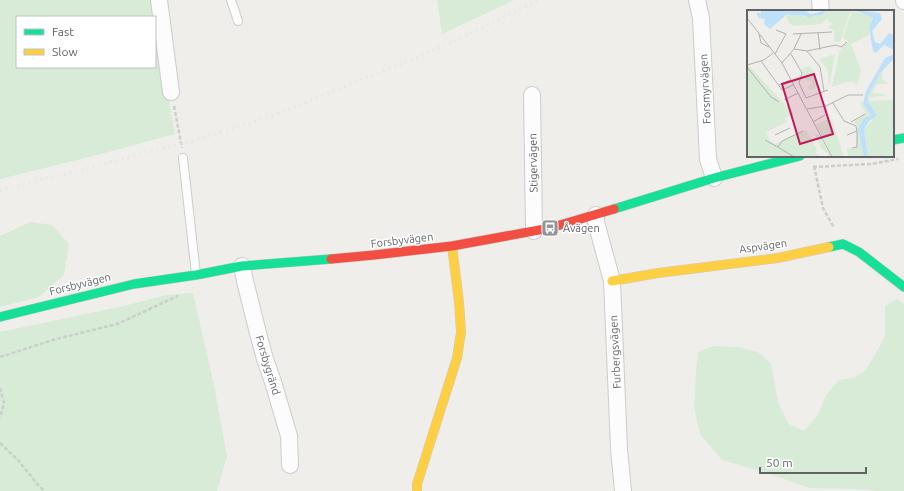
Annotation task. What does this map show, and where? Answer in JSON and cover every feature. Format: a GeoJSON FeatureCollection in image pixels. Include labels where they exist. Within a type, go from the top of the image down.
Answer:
{"type":"FeatureCollection","features":[{"type":"Feature","properties":{"kind":"street"},"geometry":{"type":"LineString","coordinates":[[159,0],[171,92]]}},
{"type":"Feature","properties":{"kind":"street","name":"Forsmyrvägen"},"geometry":{"type":"LineString","coordinates":[[697,0],[701,18],[708,159],[714,178]]}},
{"type":"Feature","properties":{"kind":"street"},"geometry":{"type":"LineString","coordinates":[[820,0],[821,10]]}},
{"type":"Feature","properties":{"kind":"street","name":"Stigervägen"},"geometry":{"type":"LineString","coordinates":[[532,95],[534,231]]}},
{"type":"Feature","properties":{"kind":"street"},"geometry":{"type":"LineString","coordinates":[[894,140],[904,138]]}},
{"type":"Feature","properties":{"kind":"street","name":"Forsbyvägen"},"geometry":{"type":"LineString","coordinates":[[0,316],[134,284],[196,275],[242,266],[374,255],[452,246],[550,228],[714,178],[796,157]]}},
{"type":"Feature","properties":{"kind":"street","name":"Furbergsvägen"},"geometry":{"type":"LineString","coordinates":[[596,215],[596,222],[612,281],[623,491]]}},
{"type":"Feature","properties":{"kind":"street"},"geometry":{"type":"LineString","coordinates":[[842,244],[859,252],[904,287]]}},
{"type":"Feature","properties":{"kind":"street","name":"Aspvägen"},"geometry":{"type":"LineString","coordinates":[[612,281],[658,273],[778,258],[842,244]]}},
{"type":"Feature","properties":{"kind":"street"},"geometry":{"type":"LineString","coordinates":[[417,491],[417,484],[457,358],[461,332],[452,246]]}},
{"type":"Feature","properties":{"kind":"street","name":"Forsbygränd"},"geometry":{"type":"LineString","coordinates":[[242,266],[258,332],[289,436],[290,465]]}},
{"type":"Feature","properties":{"kind":"lane"},"geometry":{"type":"LineString","coordinates":[[231,0],[238,21]]}},
{"type":"Feature","properties":{"kind":"lane"},"geometry":{"type":"LineString","coordinates":[[183,158],[196,275]]}},
{"type":"Feature","properties":{"kind":"path"},"geometry":{"type":"LineString","coordinates":[[171,92],[183,158]]}},
{"type":"Feature","properties":{"kind":"path"},"geometry":{"type":"LineString","coordinates":[[813,162],[823,208],[842,244]]}},
{"type":"Feature","properties":{"kind":"path"},"geometry":{"type":"LineString","coordinates":[[0,388],[4,403],[0,418]]}},
{"type":"Feature","properties":{"kind":"path"},"geometry":{"type":"LineString","coordinates":[[0,443],[18,460],[39,486],[45,491]]}},
{"type":"Feature","properties":{"kind":"green space"},"geometry":{"type":"Polygon","coordinates":[[[0,0],[150,0],[153,16],[16,16],[16,68],[156,68],[156,31],[175,134],[0,179],[0,0]]]}},
{"type":"Feature","properties":{"kind":"green space"},"geometry":{"type":"Polygon","coordinates":[[[437,0],[514,0],[442,34],[437,0]]]}},
{"type":"Feature","properties":{"kind":"green space"},"geometry":{"type":"Polygon","coordinates":[[[30,222],[52,225],[69,244],[64,275],[39,297],[0,307],[0,236],[30,222]]]}},
{"type":"Feature","properties":{"kind":"green space"},"geometry":{"type":"Polygon","coordinates":[[[193,293],[214,385],[227,456],[217,491],[0,491],[0,332],[124,306],[166,295],[193,293]]]}},
{"type":"Feature","properties":{"kind":"green space"},"geometry":{"type":"Polygon","coordinates":[[[897,299],[904,304],[904,491],[809,488],[773,475],[722,460],[700,434],[694,407],[698,352],[714,346],[738,347],[758,352],[771,364],[779,405],[789,424],[804,431],[818,415],[826,395],[839,380],[853,378],[865,371],[885,336],[885,306],[897,299]]]}},
{"type":"Feature","properties":{"kind":"railway"},"geometry":{"type":"LineString","coordinates":[[0,190],[207,137],[280,113],[423,55],[538,0]]}},
{"type":"Feature","properties":{"kind":"traffic: fast"},"geometry":{"type":"LineString","coordinates":[[894,140],[904,138]]}},
{"type":"Feature","properties":{"kind":"traffic: fast"},"geometry":{"type":"LineString","coordinates":[[614,209],[714,178],[796,157]]}},
{"type":"Feature","properties":{"kind":"traffic: fast"},"geometry":{"type":"LineString","coordinates":[[829,247],[843,244],[859,252],[904,287]]}},
{"type":"Feature","properties":{"kind":"traffic: fast"},"geometry":{"type":"LineString","coordinates":[[0,317],[134,284],[196,275],[242,266],[331,259]]}},
{"type":"Feature","properties":{"kind":"traffic: slow"},"geometry":{"type":"LineString","coordinates":[[417,491],[417,484],[457,358],[461,332],[452,246]]}},
{"type":"Feature","properties":{"kind":"traffic: slow"},"geometry":{"type":"LineString","coordinates":[[612,281],[658,273],[778,258],[829,247]]}},
{"type":"Feature","properties":{"kind":"traffic: jam"},"geometry":{"type":"LineString","coordinates":[[331,259],[452,246],[550,228],[614,209]]}},
{"type":"Feature","properties":{"kind":"place","name":"Åvägen"},"geometry":{"type":"Point","coordinates":[550,228]}}]}
